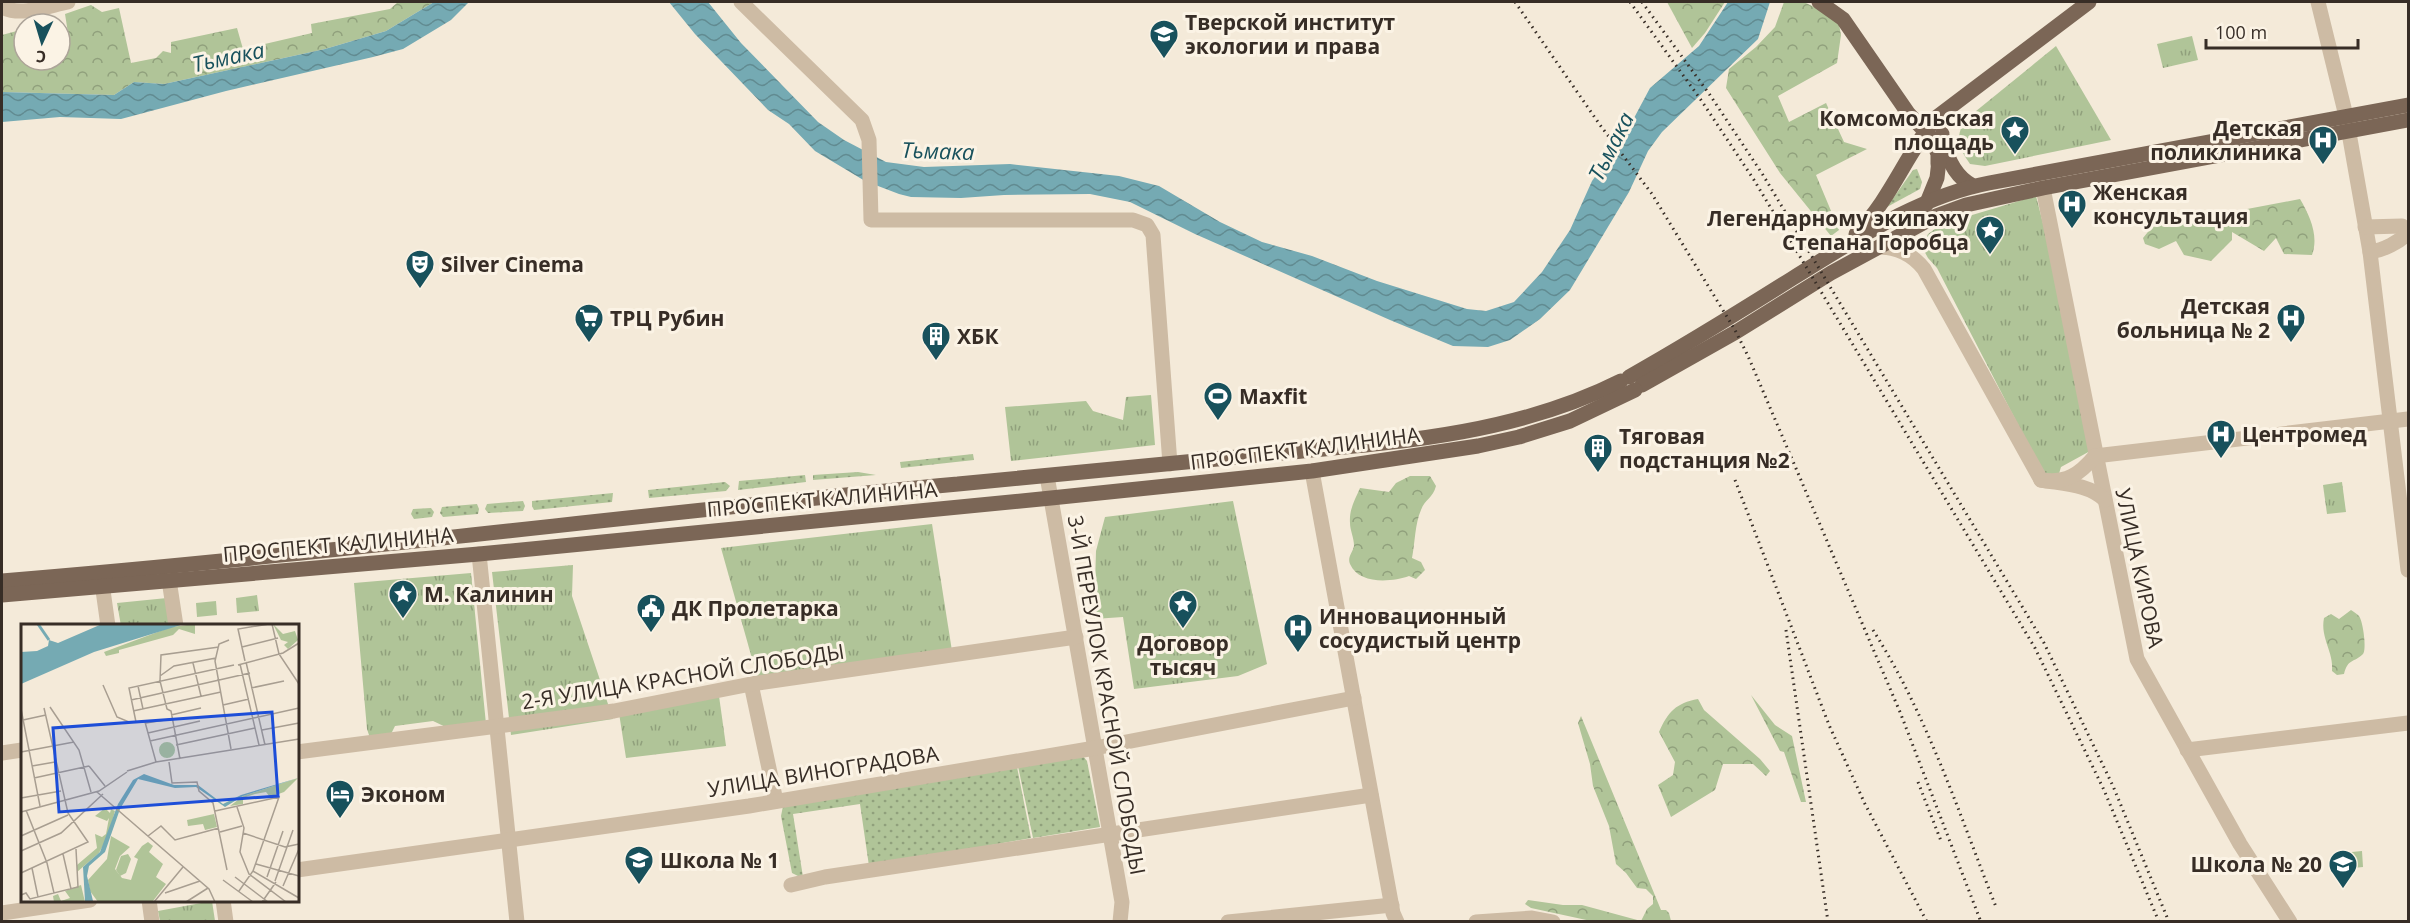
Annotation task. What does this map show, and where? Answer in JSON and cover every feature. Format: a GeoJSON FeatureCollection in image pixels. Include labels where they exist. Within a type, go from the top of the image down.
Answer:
{"type":"FeatureCollection","features":[{"type":"Feature","properties":{"kind":"main road"},"geometry":{"type":"LineString","coordinates":[[1819,2],[1843,20],[1908,113],[1935,144],[1938,164]]}},
{"type":"Feature","properties":{"kind":"main road"},"geometry":{"type":"LineString","coordinates":[[1790,289],[1847,243],[1877,210],[1925,131],[1945,111],[2089,2]]}},
{"type":"Feature","properties":{"kind":"main road"},"geometry":{"type":"LineString","coordinates":[[1790,289],[1879,247],[1936,216],[1966,205],[2347,124],[2409,105]]}},
{"type":"Feature","properties":{"kind":"main road"},"geometry":{"type":"LineString","coordinates":[[1908,113],[1929,115],[1945,111]]}},
{"type":"Feature","properties":{"kind":"main road"},"geometry":{"type":"LineString","coordinates":[[1945,111],[1941,123],[1942,135],[1947,155],[1958,174]]}},
{"type":"Feature","properties":{"kind":"main road"},"geometry":{"type":"LineString","coordinates":[[1906,165],[1911,141],[1908,113]]}},
{"type":"Feature","properties":{"kind":"main road"},"geometry":{"type":"LineString","coordinates":[[1847,243],[1929,200],[1972,186],[2347,124],[2409,120]]}},
{"type":"Feature","properties":{"kind":"main road"},"geometry":{"type":"LineString","coordinates":[[1907,231],[1919,217],[1934,187],[1942,135]]}},
{"type":"Feature","properties":{"kind":"main road"},"geometry":{"type":"LineString","coordinates":[[1938,164],[1958,174],[1972,186]]}},
{"type":"Feature","properties":{"kind":"main road","name":"ПРОСПЕКТ КАЛИНИНА"},"geometry":{"type":"LineString","coordinates":[[2,580],[170,580],[479,554],[1312,471],[1509,440],[1570,421],[1632,383],[1736,333],[1790,289]]}},
{"type":"Feature","properties":{"kind":"main road","name":"ПРОСПЕКТ КАЛИНИНА"},"geometry":{"type":"LineString","coordinates":[[2,595],[102,580],[486,534],[884,491],[1322,449],[1492,427],[1553,410],[1632,383]]}},
{"type":"Feature","properties":{"kind":"main road"},"geometry":{"type":"LineString","coordinates":[[1312,471],[1312,459],[1322,449]]}},
{"type":"Feature","properties":{"kind":"main road"},"geometry":{"type":"LineString","coordinates":[[1158,488],[1167,477],[1170,464]]}},
{"type":"Feature","properties":{"kind":"main road"},"geometry":{"type":"LineString","coordinates":[[872,516],[881,505],[884,491]]}},
{"type":"Feature","properties":{"kind":"main road"},"geometry":{"type":"LineString","coordinates":[[479,554],[480,544],[486,534]]}},
{"type":"Feature","properties":{"kind":"street"},"geometry":{"type":"LineString","coordinates":[[2,7],[10,11],[22,11],[68,2]]}},
{"type":"Feature","properties":{"kind":"street"},"geometry":{"type":"LineString","coordinates":[[741,2],[861,118],[867,129],[869,142],[871,220],[1122,220],[1139,221],[1147,225],[1153,235],[1170,464]]}},
{"type":"Feature","properties":{"kind":"street"},"geometry":{"type":"LineString","coordinates":[[2318,2],[2347,124],[2370,252],[2409,570]]}},
{"type":"Feature","properties":{"kind":"street","name":"УЛИЦА КИРОВА"},"geometry":{"type":"LineString","coordinates":[[2043,188],[2137,659],[2240,844],[2290,921]]}},
{"type":"Feature","properties":{"kind":"street"},"geometry":{"type":"LineString","coordinates":[[2365,227],[2402,226],[2408,233],[2404,238],[2370,252]]}},
{"type":"Feature","properties":{"kind":"street"},"geometry":{"type":"LineString","coordinates":[[1879,247],[1902,251],[1924,269],[2042,480]]}},
{"type":"Feature","properties":{"kind":"street"},"geometry":{"type":"LineString","coordinates":[[2042,480],[2056,481],[2071,478],[2082,471],[2095,456],[2409,418]]}},
{"type":"Feature","properties":{"kind":"street"},"geometry":{"type":"LineString","coordinates":[[1312,471],[1371,795],[1397,921]]}},
{"type":"Feature","properties":{"kind":"street","name":"3-Й ПЕРЕУЛОК КРАСНОЙ СЛОБОДЫ"},"geometry":{"type":"LineString","coordinates":[[1047,476],[1122,902],[1120,921]]}},
{"type":"Feature","properties":{"kind":"street"},"geometry":{"type":"LineString","coordinates":[[2042,480],[2090,489],[2098,492],[2105,500]]}},
{"type":"Feature","properties":{"kind":"street"},"geometry":{"type":"LineString","coordinates":[[479,554],[517,921]]}},
{"type":"Feature","properties":{"kind":"street"},"geometry":{"type":"LineString","coordinates":[[102,580],[108,624]]}},
{"type":"Feature","properties":{"kind":"street"},"geometry":{"type":"LineString","coordinates":[[170,580],[176,624]]}},
{"type":"Feature","properties":{"kind":"street","name":"2-Я УЛИЦА КРАСНОЙ СЛОБОДЫ"},"geometry":{"type":"LineString","coordinates":[[298,752],[614,711],[751,684],[1076,637]]}},
{"type":"Feature","properties":{"kind":"street"},"geometry":{"type":"LineString","coordinates":[[751,684],[776,801]]}},
{"type":"Feature","properties":{"kind":"street","name":"УЛИЦА ВИНОГРАДОВА"},"geometry":{"type":"LineString","coordinates":[[298,870],[776,801],[1095,748],[1353,698]]}},
{"type":"Feature","properties":{"kind":"street"},"geometry":{"type":"LineString","coordinates":[[2187,750],[2409,723]]}},
{"type":"Feature","properties":{"kind":"street"},"geometry":{"type":"LineString","coordinates":[[2,753],[21,750]]}},
{"type":"Feature","properties":{"kind":"street"},"geometry":{"type":"LineString","coordinates":[[791,885],[825,877],[1371,795]]}},
{"type":"Feature","properties":{"kind":"street"},"geometry":{"type":"LineString","coordinates":[[2,913],[76,902]]}},
{"type":"Feature","properties":{"kind":"street"},"geometry":{"type":"LineString","coordinates":[[149,902],[152,921]]}},
{"type":"Feature","properties":{"kind":"street"},"geometry":{"type":"LineString","coordinates":[[223,902],[226,921]]}},
{"type":"Feature","properties":{"kind":"street"},"geometry":{"type":"LineString","coordinates":[[1228,921],[1392,905]]}},
{"type":"Feature","properties":{"kind":"street"},"geometry":{"type":"LineString","coordinates":[[1487,921],[1532,918],[1553,921]]}},
{"type":"Feature","properties":{"kind":"green space"},"geometry":{"type":"Polygon","coordinates":[[[398,2],[434,2],[386,31],[325,49],[164,84],[134,82],[114,95],[2,92],[2,35],[12,32],[12,72],[72,72],[71,12],[91,5],[102,12],[119,8],[131,63],[156,58],[163,51],[171,53],[171,42],[237,28],[243,49],[312,33],[311,24],[390,9],[398,2]]]}},
{"type":"Feature","properties":{"kind":"green space"},"geometry":{"type":"Polygon","coordinates":[[[1667,2],[1725,2],[1705,33],[1692,48],[1667,2]]]}},
{"type":"Feature","properties":{"kind":"green space"},"geometry":{"type":"Polygon","coordinates":[[[1784,2],[1804,2],[1838,19],[1841,35],[1837,63],[1778,96],[1789,122],[1826,103],[1844,142],[1867,149],[1816,175],[1839,230],[1831,236],[1780,173],[1726,88],[1729,69],[1756,47],[1775,27],[1784,2]]]}},
{"type":"Feature","properties":{"kind":"green space"},"geometry":{"type":"Polygon","coordinates":[[[2192,36],[2198,60],[2163,68],[2157,44],[2192,36]]]}},
{"type":"Feature","properties":{"kind":"green space"},"geometry":{"type":"Polygon","coordinates":[[[2056,46],[2111,140],[1985,166],[1970,164],[1959,142],[1965,120],[2056,46]]]}},
{"type":"Feature","properties":{"kind":"green space"},"geometry":{"type":"Polygon","coordinates":[[[1917,169],[1922,182],[1920,189],[1887,207],[1913,170],[1917,169]]]}},
{"type":"Feature","properties":{"kind":"green space"},"geometry":{"type":"Polygon","coordinates":[[[2036,196],[2058,282],[2092,450],[2061,467],[2058,477],[2044,475],[1937,268],[1922,247],[1928,234],[1942,224],[2036,196]]]}},
{"type":"Feature","properties":{"kind":"green space"},"geometry":{"type":"Polygon","coordinates":[[[2300,199],[2314,233],[2312,255],[2284,254],[2276,238],[2264,251],[2232,232],[2232,240],[2211,261],[2184,255],[2176,241],[2159,249],[2145,244],[2143,238],[2152,227],[2300,199]]]}},
{"type":"Feature","properties":{"kind":"green space"},"geometry":{"type":"Polygon","coordinates":[[[1151,395],[1155,445],[1011,461],[1005,407],[1086,401],[1093,411],[1123,420],[1126,397],[1151,395]]]}},
{"type":"Feature","properties":{"kind":"green space"},"geometry":{"type":"Polygon","coordinates":[[[973,454],[974,460],[901,468],[900,462],[973,454]]]}},
{"type":"Feature","properties":{"kind":"green space"},"geometry":{"type":"Polygon","coordinates":[[[858,472],[876,475],[813,480],[813,475],[858,472]]]}},
{"type":"Feature","properties":{"kind":"green space"},"geometry":{"type":"Polygon","coordinates":[[[805,475],[806,482],[738,490],[739,481],[805,475]]]}},
{"type":"Feature","properties":{"kind":"green space"},"geometry":{"type":"Polygon","coordinates":[[[1410,476],[1430,476],[1436,486],[1423,506],[1416,527],[1412,558],[1421,562],[1425,570],[1416,579],[1409,576],[1394,580],[1376,580],[1361,576],[1354,571],[1349,559],[1354,546],[1350,513],[1360,488],[1389,492],[1396,483],[1410,476]]]}},
{"type":"Feature","properties":{"kind":"green space"},"geometry":{"type":"Polygon","coordinates":[[[725,482],[730,486],[726,491],[649,498],[648,490],[725,482]]]}},
{"type":"Feature","properties":{"kind":"green space"},"geometry":{"type":"Polygon","coordinates":[[[2342,482],[2346,512],[2327,514],[2323,485],[2342,482]]]}},
{"type":"Feature","properties":{"kind":"green space"},"geometry":{"type":"Polygon","coordinates":[[[613,493],[612,502],[534,510],[532,506],[532,501],[613,493]]]}},
{"type":"Feature","properties":{"kind":"green space"},"geometry":{"type":"Polygon","coordinates":[[[523,501],[525,506],[523,511],[488,513],[485,509],[487,504],[523,501]]]}},
{"type":"Feature","properties":{"kind":"green space"},"geometry":{"type":"Polygon","coordinates":[[[1233,501],[1267,664],[1238,676],[1134,689],[1123,617],[1094,619],[1096,551],[1105,517],[1233,501]]]}},
{"type":"Feature","properties":{"kind":"green space"},"geometry":{"type":"Polygon","coordinates":[[[477,504],[478,514],[443,517],[440,513],[442,507],[477,504]]]}},
{"type":"Feature","properties":{"kind":"green space"},"geometry":{"type":"Polygon","coordinates":[[[431,508],[434,512],[432,517],[414,519],[411,514],[413,509],[431,508]]]}},
{"type":"Feature","properties":{"kind":"green space"},"geometry":{"type":"Polygon","coordinates":[[[932,524],[952,651],[758,680],[721,548],[932,524]]]}},
{"type":"Feature","properties":{"kind":"green space"},"geometry":{"type":"Polygon","coordinates":[[[573,565],[572,596],[613,719],[511,735],[492,572],[573,565]]]}},
{"type":"Feature","properties":{"kind":"green space"},"geometry":{"type":"Polygon","coordinates":[[[471,573],[486,724],[448,728],[433,721],[395,726],[391,734],[370,738],[367,729],[354,583],[471,573]]]}},
{"type":"Feature","properties":{"kind":"green space"},"geometry":{"type":"Polygon","coordinates":[[[257,595],[259,611],[237,613],[236,598],[257,595]]]}},
{"type":"Feature","properties":{"kind":"green space"},"geometry":{"type":"Polygon","coordinates":[[[167,598],[171,624],[121,624],[117,603],[167,598]]]}},
{"type":"Feature","properties":{"kind":"green space"},"geometry":{"type":"Polygon","coordinates":[[[216,601],[217,615],[197,617],[196,603],[216,601]]]}},
{"type":"Feature","properties":{"kind":"green space"},"geometry":{"type":"Polygon","coordinates":[[[2351,610],[2360,619],[2365,647],[2360,657],[2349,663],[2344,674],[2337,675],[2332,671],[2324,632],[2324,618],[2331,614],[2339,619],[2351,610]]]}},
{"type":"Feature","properties":{"kind":"green space"},"geometry":{"type":"Polygon","coordinates":[[[1751,695],[1775,725],[1792,736],[1806,802],[1801,802],[1784,752],[1780,751],[1751,695]]]}},
{"type":"Feature","properties":{"kind":"green space"},"geometry":{"type":"Polygon","coordinates":[[[719,696],[726,746],[626,758],[619,713],[719,696]]]}},
{"type":"Feature","properties":{"kind":"green space"},"geometry":{"type":"Polygon","coordinates":[[[1698,699],[1704,710],[1760,759],[1770,771],[1766,776],[1753,764],[1723,764],[1715,790],[1671,817],[1658,785],[1673,775],[1675,762],[1659,732],[1666,719],[1678,706],[1698,699]]]}},
{"type":"Feature","properties":{"kind":"green space"},"geometry":{"type":"Polygon","coordinates":[[[1581,716],[1661,910],[1669,913],[1671,921],[1641,921],[1647,909],[1653,904],[1653,896],[1646,889],[1637,888],[1616,864],[1609,826],[1593,786],[1590,764],[1578,723],[1581,716]]]}},
{"type":"Feature","properties":{"kind":"green space"},"geometry":{"type":"Polygon","coordinates":[[[1083,756],[1087,761],[1100,827],[1033,838],[1018,766],[1083,756]]]}},
{"type":"Feature","properties":{"kind":"green space"},"geometry":{"type":"Polygon","coordinates":[[[1017,767],[1031,838],[804,879],[792,873],[781,816],[783,806],[1017,767]],[[860,804],[793,814],[803,877],[869,866],[860,804]]]}},
{"type":"Feature","properties":{"kind":"green space"},"geometry":{"type":"Polygon","coordinates":[[[2362,851],[2363,867],[2343,869],[2342,853],[2362,851]]]}},
{"type":"Feature","properties":{"kind":"green space"},"geometry":{"type":"Polygon","coordinates":[[[1528,900],[1582,905],[1641,921],[1591,921],[1531,908],[1525,904],[1528,900]]]}},
{"type":"Feature","properties":{"kind":"green space"},"geometry":{"type":"Polygon","coordinates":[[[212,902],[215,921],[160,921],[158,911],[212,902]]]}},
{"type":"Feature","properties":{"kind":"water"},"geometry":{"type":"Polygon","coordinates":[[[434,2],[469,2],[451,20],[403,49],[226,91],[121,119],[60,117],[2,122],[2,92],[114,95],[134,82],[164,84],[325,49],[386,31],[434,2]]]}},
{"type":"Feature","properties":{"kind":"water"},"geometry":{"type":"Polygon","coordinates":[[[669,2],[708,2],[741,43],[818,122],[844,140],[886,162],[924,167],[1010,164],[1119,176],[1159,186],[1220,222],[1262,242],[1312,256],[1377,281],[1467,309],[1486,311],[1514,302],[1542,272],[1570,230],[1592,181],[1626,133],[1650,88],[1699,46],[1728,2],[1770,2],[1758,39],[1662,132],[1648,151],[1629,192],[1570,290],[1540,319],[1510,340],[1488,347],[1453,346],[1195,234],[1130,202],[1090,194],[961,198],[911,197],[865,181],[815,151],[789,124],[768,110],[695,34],[669,2]]]}},
{"type":"Feature","properties":{"kind":"railway"},"geometry":{"type":"LineString","coordinates":[[1515,2],[1600,125],[1652,194],[1735,330],[1900,712],[1981,922]]}},
{"type":"Feature","properties":{"kind":"railway"},"geometry":{"type":"LineString","coordinates":[[1630,2],[1701,100],[1754,180],[2035,648],[2104,790],[2159,922]]}},
{"type":"Feature","properties":{"kind":"railway"},"geometry":{"type":"LineString","coordinates":[[1642,2],[1710,95],[1763,175],[2044,643],[2113,786],[2169,922]]}},
{"type":"Feature","properties":{"kind":"railway"},"geometry":{"type":"LineString","coordinates":[[1735,480],[1829,725],[1865,804],[1927,922]]}},
{"type":"Feature","properties":{"kind":"railway"},"geometry":{"type":"LineString","coordinates":[[1786,630],[1828,922]]}},
{"type":"Feature","properties":{"kind":"railway"},"geometry":{"type":"LineString","coordinates":[[1873,630],[1892,662],[1926,730],[1996,907]]}},
{"type":"Feature","properties":{"kind":"railway"},"geometry":{"type":"LineString","coordinates":[[1918,782],[1941,841]]}},
{"type":"Feature","properties":{"kind":"place","name":"Тверской институт экологии и права"},"geometry":{"type":"Point","coordinates":[1164,60]}},
{"type":"Feature","properties":{"kind":"place","name":"Комсомольская площадь"},"geometry":{"type":"Point","coordinates":[2015,156]}},
{"type":"Feature","properties":{"kind":"place","name":"Детская поликлиника"},"geometry":{"type":"Point","coordinates":[2323,166]}},
{"type":"Feature","properties":{"kind":"place","name":"Женская консультация"},"geometry":{"type":"Point","coordinates":[2072,230]}},
{"type":"Feature","properties":{"kind":"place","name":"Легендарному экипажу Степана Горобца"},"geometry":{"type":"Point","coordinates":[1990,256]}},
{"type":"Feature","properties":{"kind":"place","name":"Silver Cinema"},"geometry":{"type":"Point","coordinates":[420,290]}},
{"type":"Feature","properties":{"kind":"place","name":"ТРЦ Рубин"},"geometry":{"type":"Point","coordinates":[589,344]}},
{"type":"Feature","properties":{"kind":"place","name":"Детская больница № 2"},"geometry":{"type":"Point","coordinates":[2291,344]}},
{"type":"Feature","properties":{"kind":"place","name":"ХБК"},"geometry":{"type":"Point","coordinates":[936,362]}},
{"type":"Feature","properties":{"kind":"place","name":"Maxfit"},"geometry":{"type":"Point","coordinates":[1218,422]}},
{"type":"Feature","properties":{"kind":"place","name":"Центромед"},"geometry":{"type":"Point","coordinates":[2221,460]}},
{"type":"Feature","properties":{"kind":"place","name":"Тяговая подстанция №2"},"geometry":{"type":"Point","coordinates":[1598,474]}},
{"type":"Feature","properties":{"kind":"place","name":"М. Калинин"},"geometry":{"type":"Point","coordinates":[403,620]}},
{"type":"Feature","properties":{"kind":"place","name":"Договор тысяч"},"geometry":{"type":"Point","coordinates":[1183,630]}},
{"type":"Feature","properties":{"kind":"place","name":"ДК Пролетарка"},"geometry":{"type":"Point","coordinates":[651,634]}},
{"type":"Feature","properties":{"kind":"place","name":"Инновационный сосудистый центр"},"geometry":{"type":"Point","coordinates":[1298,654]}},
{"type":"Feature","properties":{"kind":"place","name":"Эконом"},"geometry":{"type":"Point","coordinates":[340,820]}},
{"type":"Feature","properties":{"kind":"place","name":"Школа № 1"},"geometry":{"type":"Point","coordinates":[639,886]}},
{"type":"Feature","properties":{"kind":"place","name":"Школа № 20"},"geometry":{"type":"Point","coordinates":[2343,890]}},
{"type":"Feature","properties":{"kind":"water label","name":"Тьмака"},"geometry":{"type":"Point","coordinates":[228,56]}},
{"type":"Feature","properties":{"kind":"water label","name":"Тьмака"},"geometry":{"type":"Point","coordinates":[1610,146]}},
{"type":"Feature","properties":{"kind":"water label","name":"Тьмака"},"geometry":{"type":"Point","coordinates":[938,150]}}]}
